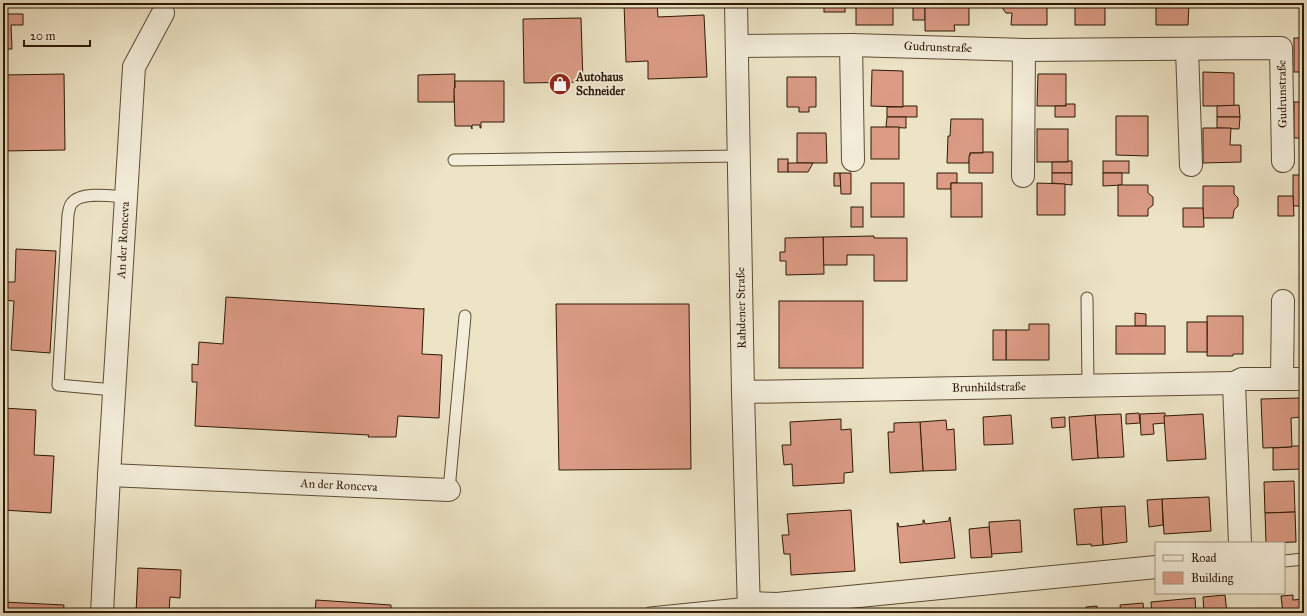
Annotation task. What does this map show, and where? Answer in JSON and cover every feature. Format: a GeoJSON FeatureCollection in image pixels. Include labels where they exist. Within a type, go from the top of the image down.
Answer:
{"type":"FeatureCollection","features":[{"type":"Feature","properties":{"kind":"street","name":"Rahdener Straße"},"geometry":{"type":"LineString","coordinates":[[736,3],[743,392],[749,608]]}},
{"type":"Feature","properties":{"kind":"street","name":"An der Ronceva"},"geometry":{"type":"LineString","coordinates":[[102,613],[134,67],[163,13]]}},
{"type":"Feature","properties":{"kind":"street","name":"Gudrunstraße"},"geometry":{"type":"LineString","coordinates":[[737,46],[851,45],[1024,50],[1280,48],[1283,161]]}},
{"type":"Feature","properties":{"kind":"street"},"geometry":{"type":"LineString","coordinates":[[851,45],[853,160]]}},
{"type":"Feature","properties":{"kind":"street"},"geometry":{"type":"LineString","coordinates":[[1187,49],[1191,165]]}},
{"type":"Feature","properties":{"kind":"street"},"geometry":{"type":"LineString","coordinates":[[1023,176],[1024,50]]}},
{"type":"Feature","properties":{"kind":"street"},"geometry":{"type":"LineString","coordinates":[[1282,378],[1283,302]]}},
{"type":"Feature","properties":{"kind":"street","name":"Brunhildstraße"},"geometry":{"type":"LineString","coordinates":[[743,392],[1234,383],[1242,380],[1282,378],[1304,379]]}},
{"type":"Feature","properties":{"kind":"street"},"geometry":{"type":"LineString","coordinates":[[1234,383],[1240,542]]}},
{"type":"Feature","properties":{"kind":"street","name":"An der Ronceva"},"geometry":{"type":"LineString","coordinates":[[109,475],[449,490]]}},
{"type":"Feature","properties":{"kind":"street"},"geometry":{"type":"LineString","coordinates":[[749,608],[1155,567]]}},
{"type":"Feature","properties":{"kind":"lane"},"geometry":{"type":"LineString","coordinates":[[454,160],[738,156]]}},
{"type":"Feature","properties":{"kind":"lane"},"geometry":{"type":"LineString","coordinates":[[114,390],[58,386],[68,215],[71,204],[78,198],[94,196],[126,197]]}},
{"type":"Feature","properties":{"kind":"lane"},"geometry":{"type":"LineString","coordinates":[[1087,298],[1088,386]]}},
{"type":"Feature","properties":{"kind":"lane"},"geometry":{"type":"LineString","coordinates":[[449,490],[464,316]]}},
{"type":"Feature","properties":{"kind":"lane"},"geometry":{"type":"LineString","coordinates":[[1285,561],[1304,559]]}},
{"type":"Feature","properties":{"kind":"lane"},"geometry":{"type":"LineString","coordinates":[[650,613],[749,608]]}},
{"type":"Feature","properties":{"kind":"building"},"geometry":{"type":"Polygon","coordinates":[[[516,3],[610,3],[610,6],[516,7],[516,3]]]}},
{"type":"Feature","properties":{"kind":"building"},"geometry":{"type":"Polygon","coordinates":[[[624,3],[657,3],[658,17],[704,15],[707,77],[648,79],[648,61],[626,62],[624,3]]]}},
{"type":"Feature","properties":{"kind":"building"},"geometry":{"type":"Polygon","coordinates":[[[824,3],[845,3],[845,12],[824,12],[824,3]]]}},
{"type":"Feature","properties":{"kind":"building"},"geometry":{"type":"Polygon","coordinates":[[[856,3],[893,3],[893,25],[856,25],[856,3]]]}},
{"type":"Feature","properties":{"kind":"building"},"geometry":{"type":"Polygon","coordinates":[[[913,3],[925,3],[925,20],[913,20],[913,3]]]}},
{"type":"Feature","properties":{"kind":"building"},"geometry":{"type":"Polygon","coordinates":[[[925,3],[969,3],[969,25],[954,25],[955,31],[925,31],[925,3]]]}},
{"type":"Feature","properties":{"kind":"building"},"geometry":{"type":"Polygon","coordinates":[[[1004,3],[1047,3],[1047,25],[1011,25],[1012,13],[1006,13],[1003,9],[1004,3]]]}},
{"type":"Feature","properties":{"kind":"building"},"geometry":{"type":"Polygon","coordinates":[[[1075,3],[1105,3],[1105,25],[1075,25],[1075,3]]]}},
{"type":"Feature","properties":{"kind":"building"},"geometry":{"type":"Polygon","coordinates":[[[1156,3],[1189,3],[1188,25],[1156,25],[1156,3]]]}},
{"type":"Feature","properties":{"kind":"building"},"geometry":{"type":"Polygon","coordinates":[[[3,14],[23,14],[23,25],[11,25],[12,49],[3,49],[3,14]]]}},
{"type":"Feature","properties":{"kind":"building"},"geometry":{"type":"Polygon","coordinates":[[[581,18],[583,82],[524,83],[523,19],[581,18]]]}},
{"type":"Feature","properties":{"kind":"building"},"geometry":{"type":"Polygon","coordinates":[[[1294,38],[1304,38],[1304,72],[1294,72],[1294,38]]]}},
{"type":"Feature","properties":{"kind":"building"},"geometry":{"type":"Polygon","coordinates":[[[872,70],[903,71],[903,107],[871,106],[872,70]]]}},
{"type":"Feature","properties":{"kind":"building"},"geometry":{"type":"Polygon","coordinates":[[[1203,72],[1234,73],[1234,106],[1203,106],[1203,72]]]}},
{"type":"Feature","properties":{"kind":"building"},"geometry":{"type":"Polygon","coordinates":[[[64,74],[65,150],[3,151],[3,75],[64,74]]]}},
{"type":"Feature","properties":{"kind":"building"},"geometry":{"type":"Polygon","coordinates":[[[455,74],[454,102],[418,102],[418,75],[455,74]]]}},
{"type":"Feature","properties":{"kind":"building"},"geometry":{"type":"Polygon","coordinates":[[[1038,74],[1066,74],[1066,106],[1037,106],[1038,74]]]}},
{"type":"Feature","properties":{"kind":"building"},"geometry":{"type":"Polygon","coordinates":[[[787,77],[816,77],[816,107],[809,107],[809,112],[799,112],[799,107],[787,107],[787,77]]]}},
{"type":"Feature","properties":{"kind":"building"},"geometry":{"type":"Polygon","coordinates":[[[455,81],[504,81],[504,122],[481,122],[481,128],[480,125],[472,125],[472,129],[471,126],[455,126],[455,81]]]}},
{"type":"Feature","properties":{"kind":"building"},"geometry":{"type":"Polygon","coordinates":[[[1294,102],[1304,102],[1304,138],[1294,138],[1294,102]]]}},
{"type":"Feature","properties":{"kind":"building"},"geometry":{"type":"Polygon","coordinates":[[[1066,104],[1075,104],[1075,117],[1055,117],[1055,106],[1066,106],[1066,104]]]}},
{"type":"Feature","properties":{"kind":"building"},"geometry":{"type":"Polygon","coordinates":[[[1239,105],[1240,117],[1217,117],[1217,106],[1239,105]]]}},
{"type":"Feature","properties":{"kind":"building"},"geometry":{"type":"Polygon","coordinates":[[[917,106],[917,117],[887,117],[887,107],[917,106]]]}},
{"type":"Feature","properties":{"kind":"building"},"geometry":{"type":"Polygon","coordinates":[[[1116,116],[1148,116],[1148,156],[1116,155],[1116,116]]]}},
{"type":"Feature","properties":{"kind":"building"},"geometry":{"type":"Polygon","coordinates":[[[887,117],[906,117],[906,128],[886,127],[887,117]]]}},
{"type":"Feature","properties":{"kind":"building"},"geometry":{"type":"Polygon","coordinates":[[[1217,117],[1240,117],[1239,129],[1217,128],[1217,117]]]}},
{"type":"Feature","properties":{"kind":"building"},"geometry":{"type":"Polygon","coordinates":[[[951,119],[983,119],[983,153],[970,153],[969,163],[947,163],[948,136],[950,136],[951,119]]]}},
{"type":"Feature","properties":{"kind":"building"},"geometry":{"type":"Polygon","coordinates":[[[871,127],[899,127],[899,159],[871,159],[871,127]]]}},
{"type":"Feature","properties":{"kind":"building"},"geometry":{"type":"Polygon","coordinates":[[[1203,128],[1231,128],[1230,145],[1241,145],[1241,162],[1203,163],[1203,128]]]}},
{"type":"Feature","properties":{"kind":"building"},"geometry":{"type":"Polygon","coordinates":[[[1037,129],[1068,129],[1068,162],[1037,162],[1037,129]]]}},
{"type":"Feature","properties":{"kind":"building"},"geometry":{"type":"Polygon","coordinates":[[[797,133],[826,133],[827,163],[797,163],[797,133]]]}},
{"type":"Feature","properties":{"kind":"building"},"geometry":{"type":"Polygon","coordinates":[[[993,152],[993,173],[969,173],[970,153],[993,152]]]}},
{"type":"Feature","properties":{"kind":"building"},"geometry":{"type":"Polygon","coordinates":[[[778,159],[788,159],[788,172],[778,172],[778,159]]]}},
{"type":"Feature","properties":{"kind":"building"},"geometry":{"type":"Polygon","coordinates":[[[1072,161],[1072,173],[1052,173],[1052,162],[1072,161]]]}},
{"type":"Feature","properties":{"kind":"building"},"geometry":{"type":"Polygon","coordinates":[[[1103,161],[1129,161],[1129,173],[1103,173],[1103,161]]]}},
{"type":"Feature","properties":{"kind":"building"},"geometry":{"type":"Polygon","coordinates":[[[788,163],[813,163],[808,172],[788,172],[788,163]]]}},
{"type":"Feature","properties":{"kind":"building"},"geometry":{"type":"Polygon","coordinates":[[[834,173],[840,173],[841,186],[834,186],[834,173]]]}},
{"type":"Feature","properties":{"kind":"building"},"geometry":{"type":"Polygon","coordinates":[[[840,173],[851,173],[851,194],[841,194],[840,173]]]}},
{"type":"Feature","properties":{"kind":"building"},"geometry":{"type":"Polygon","coordinates":[[[937,173],[957,173],[957,183],[951,183],[951,189],[937,189],[937,173]]]}},
{"type":"Feature","properties":{"kind":"building"},"geometry":{"type":"Polygon","coordinates":[[[1052,173],[1072,173],[1072,185],[1052,183],[1052,173]]]}},
{"type":"Feature","properties":{"kind":"building"},"geometry":{"type":"Polygon","coordinates":[[[1103,173],[1122,173],[1122,185],[1103,186],[1103,173]]]}},
{"type":"Feature","properties":{"kind":"building"},"geometry":{"type":"Polygon","coordinates":[[[1293,175],[1304,175],[1304,206],[1293,206],[1293,175]]]}},
{"type":"Feature","properties":{"kind":"building"},"geometry":{"type":"Polygon","coordinates":[[[871,183],[904,183],[904,217],[871,217],[871,183]]]}},
{"type":"Feature","properties":{"kind":"building"},"geometry":{"type":"Polygon","coordinates":[[[951,183],[982,183],[982,217],[951,217],[951,183]]]}},
{"type":"Feature","properties":{"kind":"building"},"geometry":{"type":"Polygon","coordinates":[[[1037,183],[1065,184],[1065,215],[1037,215],[1037,183]]]}},
{"type":"Feature","properties":{"kind":"building"},"geometry":{"type":"Polygon","coordinates":[[[1118,185],[1148,185],[1148,193],[1153,197],[1153,205],[1148,209],[1148,216],[1118,216],[1118,185]]]}},
{"type":"Feature","properties":{"kind":"building"},"geometry":{"type":"Polygon","coordinates":[[[1203,186],[1234,186],[1234,194],[1238,198],[1238,206],[1234,210],[1233,218],[1203,218],[1203,186]]]}},
{"type":"Feature","properties":{"kind":"building"},"geometry":{"type":"Polygon","coordinates":[[[1278,196],[1293,196],[1294,216],[1278,216],[1278,196]]]}},
{"type":"Feature","properties":{"kind":"building"},"geometry":{"type":"Polygon","coordinates":[[[851,207],[863,207],[863,227],[851,227],[851,207]]]}},
{"type":"Feature","properties":{"kind":"building"},"geometry":{"type":"Polygon","coordinates":[[[1183,208],[1203,208],[1204,227],[1183,227],[1183,208]]]}},
{"type":"Feature","properties":{"kind":"building"},"geometry":{"type":"Polygon","coordinates":[[[874,236],[874,238],[907,238],[907,281],[874,281],[874,255],[847,255],[847,265],[823,265],[823,237],[874,236]]]}},
{"type":"Feature","properties":{"kind":"building"},"geometry":{"type":"Polygon","coordinates":[[[823,237],[824,274],[786,275],[786,261],[780,261],[780,252],[785,252],[785,238],[823,237]]]}},
{"type":"Feature","properties":{"kind":"building"},"geometry":{"type":"Polygon","coordinates":[[[16,249],[56,251],[50,353],[11,350],[14,301],[3,300],[3,282],[15,282],[16,249]]]}},
{"type":"Feature","properties":{"kind":"building"},"geometry":{"type":"Polygon","coordinates":[[[226,297],[424,308],[422,354],[442,355],[439,418],[398,416],[396,437],[368,437],[369,435],[195,426],[197,382],[192,382],[192,364],[198,365],[199,342],[223,344],[226,297]]]}},
{"type":"Feature","properties":{"kind":"building"},"geometry":{"type":"Polygon","coordinates":[[[779,301],[863,301],[863,368],[779,368],[779,301]]]}},
{"type":"Feature","properties":{"kind":"building"},"geometry":{"type":"Polygon","coordinates":[[[556,304],[689,304],[691,469],[559,470],[556,304]]]}},
{"type":"Feature","properties":{"kind":"building"},"geometry":{"type":"Polygon","coordinates":[[[1135,313],[1146,314],[1146,326],[1135,326],[1135,313]]]}},
{"type":"Feature","properties":{"kind":"building"},"geometry":{"type":"Polygon","coordinates":[[[1207,316],[1243,316],[1243,354],[1233,354],[1233,356],[1207,356],[1207,316]]]}},
{"type":"Feature","properties":{"kind":"building"},"geometry":{"type":"Polygon","coordinates":[[[1187,322],[1207,322],[1207,352],[1187,352],[1187,322]]]}},
{"type":"Feature","properties":{"kind":"building"},"geometry":{"type":"Polygon","coordinates":[[[1029,324],[1049,324],[1049,360],[1006,360],[1006,330],[1029,330],[1029,324]]]}},
{"type":"Feature","properties":{"kind":"building"},"geometry":{"type":"Polygon","coordinates":[[[1116,326],[1165,326],[1165,354],[1116,354],[1116,326]]]}},
{"type":"Feature","properties":{"kind":"building"},"geometry":{"type":"Polygon","coordinates":[[[993,330],[1006,330],[1006,360],[993,360],[993,330]]]}},
{"type":"Feature","properties":{"kind":"building"},"geometry":{"type":"Polygon","coordinates":[[[1300,398],[1301,417],[1291,418],[1292,447],[1263,448],[1261,399],[1300,398]]]}},
{"type":"Feature","properties":{"kind":"building"},"geometry":{"type":"Polygon","coordinates":[[[3,408],[36,410],[34,455],[54,456],[51,513],[3,510],[3,408]]]}},
{"type":"Feature","properties":{"kind":"building"},"geometry":{"type":"Polygon","coordinates":[[[1139,413],[1140,423],[1126,424],[1126,414],[1139,413]]]}},
{"type":"Feature","properties":{"kind":"building"},"geometry":{"type":"Polygon","coordinates":[[[1165,413],[1165,423],[1153,424],[1154,434],[1141,435],[1140,414],[1165,413]]]}},
{"type":"Feature","properties":{"kind":"building"},"geometry":{"type":"Polygon","coordinates":[[[1121,414],[1124,457],[1098,458],[1095,415],[1121,414]]]}},
{"type":"Feature","properties":{"kind":"building"},"geometry":{"type":"Polygon","coordinates":[[[1203,414],[1206,459],[1167,461],[1164,416],[1203,414]]]}},
{"type":"Feature","properties":{"kind":"building"},"geometry":{"type":"Polygon","coordinates":[[[1011,415],[1013,444],[984,445],[983,417],[1011,415]]]}},
{"type":"Feature","properties":{"kind":"building"},"geometry":{"type":"Polygon","coordinates":[[[1095,415],[1098,458],[1072,460],[1069,417],[1095,415]]]}},
{"type":"Feature","properties":{"kind":"building"},"geometry":{"type":"Polygon","coordinates":[[[1065,417],[1065,427],[1052,428],[1051,418],[1065,417]]]}},
{"type":"Feature","properties":{"kind":"building"},"geometry":{"type":"Polygon","coordinates":[[[841,419],[841,430],[851,429],[853,472],[844,473],[844,483],[793,486],[792,464],[784,465],[782,445],[791,445],[790,422],[841,419]]]}},
{"type":"Feature","properties":{"kind":"building"},"geometry":{"type":"Polygon","coordinates":[[[946,420],[947,430],[954,429],[956,470],[923,471],[920,422],[946,420]]]}},
{"type":"Feature","properties":{"kind":"building"},"geometry":{"type":"Polygon","coordinates":[[[920,422],[923,471],[890,473],[888,432],[894,432],[894,423],[920,422]]]}},
{"type":"Feature","properties":{"kind":"building"},"geometry":{"type":"Polygon","coordinates":[[[1301,446],[1302,469],[1273,470],[1273,448],[1301,446]]]}},
{"type":"Feature","properties":{"kind":"building"},"geometry":{"type":"Polygon","coordinates":[[[1294,481],[1295,512],[1265,513],[1264,482],[1294,481]]]}},
{"type":"Feature","properties":{"kind":"building"},"geometry":{"type":"Polygon","coordinates":[[[1209,497],[1211,531],[1164,534],[1162,499],[1209,497]]]}},
{"type":"Feature","properties":{"kind":"building"},"geometry":{"type":"Polygon","coordinates":[[[1162,499],[1163,525],[1149,527],[1147,500],[1162,499]]]}},
{"type":"Feature","properties":{"kind":"building"},"geometry":{"type":"Polygon","coordinates":[[[1125,506],[1127,542],[1103,545],[1101,507],[1125,506]]]}},
{"type":"Feature","properties":{"kind":"building"},"geometry":{"type":"Polygon","coordinates":[[[1101,507],[1103,545],[1077,545],[1074,509],[1101,507]]]}},
{"type":"Feature","properties":{"kind":"building"},"geometry":{"type":"Polygon","coordinates":[[[851,510],[855,571],[791,575],[790,554],[784,554],[782,535],[789,535],[787,514],[851,510]]]}},
{"type":"Feature","properties":{"kind":"building"},"geometry":{"type":"Polygon","coordinates":[[[1295,512],[1296,542],[1266,542],[1265,513],[1295,512]]]}},
{"type":"Feature","properties":{"kind":"building"},"geometry":{"type":"Polygon","coordinates":[[[950,517],[955,558],[900,563],[897,523],[899,527],[923,524],[923,520],[925,524],[949,521],[950,517]]]}},
{"type":"Feature","properties":{"kind":"building"},"geometry":{"type":"Polygon","coordinates":[[[1020,520],[1022,552],[991,554],[989,522],[1020,520]]]}},
{"type":"Feature","properties":{"kind":"building"},"geometry":{"type":"Polygon","coordinates":[[[989,527],[992,557],[971,558],[969,529],[989,527]]]}},
{"type":"Feature","properties":{"kind":"building"},"geometry":{"type":"Polygon","coordinates":[[[138,568],[181,570],[180,598],[170,597],[169,613],[136,613],[138,568]]]}},
{"type":"Feature","properties":{"kind":"building"},"geometry":{"type":"Polygon","coordinates":[[[1225,595],[1227,613],[1204,613],[1203,597],[1225,595]]]}},
{"type":"Feature","properties":{"kind":"building"},"geometry":{"type":"Polygon","coordinates":[[[1293,595],[1293,600],[1304,599],[1304,613],[1283,613],[1281,596],[1293,595]]]}},
{"type":"Feature","properties":{"kind":"building"},"geometry":{"type":"Polygon","coordinates":[[[1195,598],[1196,613],[1152,613],[1151,602],[1195,598]]]}},
{"type":"Feature","properties":{"kind":"building"},"geometry":{"type":"Polygon","coordinates":[[[316,600],[391,605],[391,613],[315,613],[316,600]]]}},
{"type":"Feature","properties":{"kind":"building"},"geometry":{"type":"Polygon","coordinates":[[[3,602],[64,605],[63,613],[3,613],[3,602]]]}},
{"type":"Feature","properties":{"kind":"building"},"geometry":{"type":"Polygon","coordinates":[[[1143,603],[1144,613],[1121,613],[1120,605],[1143,603]]]}},
{"type":"Feature","properties":{"kind":"building"},"geometry":{"type":"Polygon","coordinates":[[[1097,606],[1098,613],[1086,613],[1086,607],[1097,606]]]}},
{"type":"Feature","properties":{"kind":"place","name":"Autohaus Schneider"},"geometry":{"type":"Point","coordinates":[560,84]}}]}
